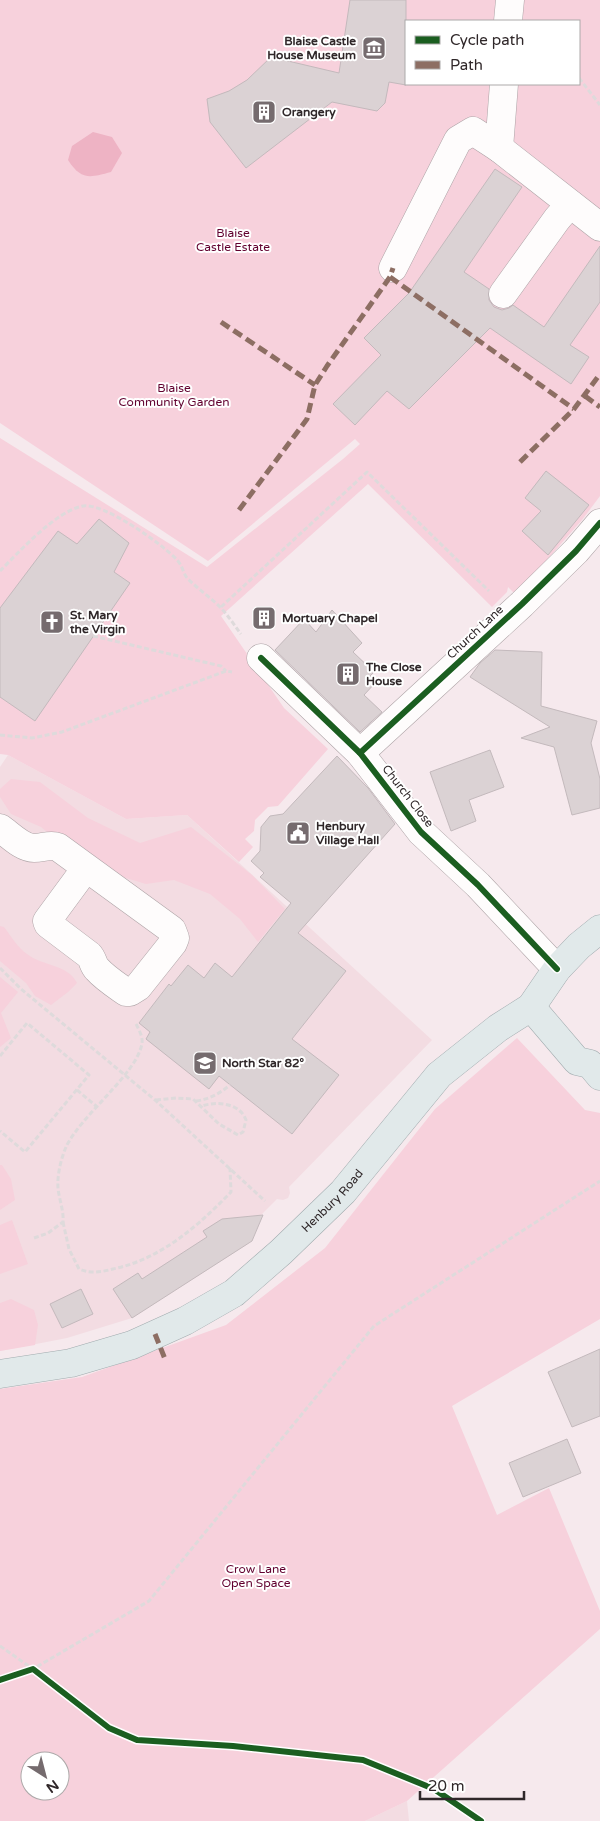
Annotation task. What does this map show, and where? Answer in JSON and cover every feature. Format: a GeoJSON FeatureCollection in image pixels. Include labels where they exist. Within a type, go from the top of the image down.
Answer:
{"type":"FeatureCollection","features":[{"type":"Feature","properties":{"kind":"main road","name":"Henbury Road"},"geometry":{"type":"LineString","coordinates":[[0,1374],[71,1363],[132,1345],[185,1321],[234,1293],[282,1252],[342,1192],[439,1076],[498,1028],[531,1007],[557,970],[579,946],[600,930]]}},
{"type":"Feature","properties":{"kind":"main road"},"geometry":{"type":"LineString","coordinates":[[531,1007],[594,1072]]}},
{"type":"Feature","properties":{"kind":"street"},"geometry":{"type":"LineString","coordinates":[[508,20],[510,0]]}},
{"type":"Feature","properties":{"kind":"street"},"geometry":{"type":"LineString","coordinates":[[499,148],[504,85]]}},
{"type":"Feature","properties":{"kind":"street"},"geometry":{"type":"LineString","coordinates":[[394,268],[458,140],[473,131],[499,148],[600,227]]}},
{"type":"Feature","properties":{"kind":"street"},"geometry":{"type":"LineString","coordinates":[[503,294],[570,204]]}},
{"type":"Feature","properties":{"kind":"street","name":"Church Lane"},"geometry":{"type":"LineString","coordinates":[[360,753],[522,604],[576,551],[600,523]]}},
{"type":"Feature","properties":{"kind":"street","name":"Church Close"},"geometry":{"type":"LineString","coordinates":[[261,658],[360,753],[417,837],[478,885],[557,970]]}},
{"type":"Feature","properties":{"kind":"street"},"geometry":{"type":"LineString","coordinates":[[0,828],[24,846],[34,848],[52,846],[58,848],[86,868],[172,930],[175,938],[173,943],[138,987],[130,992],[126,992],[101,973],[95,967],[89,955],[48,924],[48,920],[86,868]]}},
{"type":"Feature","properties":{"kind":"path"},"geometry":{"type":"LineString","coordinates":[[580,79],[600,105]]}},
{"type":"Feature","properties":{"kind":"path"},"geometry":{"type":"LineString","coordinates":[[221,607],[367,472],[492,593]]}},
{"type":"Feature","properties":{"kind":"path"},"geometry":{"type":"LineString","coordinates":[[0,570],[50,523],[70,511],[85,505],[94,507],[115,515],[177,559],[182,566],[186,578],[221,607],[261,658]]}},
{"type":"Feature","properties":{"kind":"path"},"geometry":{"type":"LineString","coordinates":[[0,735],[32,738],[62,732],[226,671],[221,666],[93,636]]}},
{"type":"Feature","properties":{"kind":"path"},"geometry":{"type":"LineString","coordinates":[[0,968],[21,989],[155,1100],[265,1201]]}},
{"type":"Feature","properties":{"kind":"path"},"geometry":{"type":"LineString","coordinates":[[0,1056],[27,1023],[90,1075],[25,1152],[0,1131]]}},
{"type":"Feature","properties":{"kind":"path"},"geometry":{"type":"LineString","coordinates":[[137,1056],[124,1075],[74,1133],[64,1153],[58,1187],[69,1249],[79,1269],[86,1272],[98,1272],[121,1267],[145,1258],[166,1247],[199,1224],[231,1192],[232,1179],[230,1167]]}},
{"type":"Feature","properties":{"kind":"path"},"geometry":{"type":"LineString","coordinates":[[196,1101],[208,1099],[219,1094],[230,1085]]}},
{"type":"Feature","properties":{"kind":"path"},"geometry":{"type":"LineString","coordinates":[[76,1090],[96,1106]]}},
{"type":"Feature","properties":{"kind":"path"},"geometry":{"type":"LineString","coordinates":[[155,1100],[193,1099],[219,1124],[238,1135],[243,1132],[246,1120],[241,1112],[223,1104],[202,1106]]}},
{"type":"Feature","properties":{"kind":"path"},"geometry":{"type":"LineString","coordinates":[[25,1672],[33,1670],[149,1601],[374,1326],[600,1181]]}},
{"type":"Feature","properties":{"kind":"path"},"geometry":{"type":"LineString","coordinates":[[34,1238],[48,1233],[63,1222]]}},
{"type":"Feature","properties":{"kind":"path"},"geometry":{"type":"LineString","coordinates":[[0,1646],[40,1675]]}},
{"type":"Feature","properties":{"kind":"shaded area"},"geometry":{"type":"Polygon","coordinates":[[[93,132],[112,137],[122,153],[111,172],[86,176],[77,171],[68,160],[72,146],[93,132]]]}},
{"type":"Feature","properties":{"kind":"shaded area","name":"North Star 82°"},"geometry":{"type":"Polygon","coordinates":[[[8,755],[126,819],[187,815],[432,1040],[289,1187],[290,1193],[288,1198],[283,1200],[277,1199],[257,1219],[246,1245],[132,1318],[67,1338],[0,1351],[0,767],[8,755]]]}},
{"type":"Feature","properties":{"kind":"shaded area"},"geometry":{"type":"Polygon","coordinates":[[[407,1801],[409,1821],[365,1821],[407,1801]]]}},
{"type":"Feature","properties":{"kind":"green space","name":"Blaise Castle Estate"},"geometry":{"type":"Polygon","coordinates":[[[0,0],[600,0],[600,496],[582,520],[516,595],[508,587],[507,592],[492,607],[368,484],[221,616],[284,708],[328,749],[278,806],[268,807],[255,820],[254,831],[245,839],[253,847],[239,862],[187,815],[126,819],[8,755],[0,754],[0,438],[207,567],[360,444],[355,439],[208,561],[0,423],[0,0]]]}},
{"type":"Feature","properties":{"kind":"green space"},"geometry":{"type":"Polygon","coordinates":[[[11,779],[40,782],[88,818],[140,843],[191,827],[252,875],[285,909],[258,942],[240,919],[210,894],[174,880],[146,884],[119,876],[78,857],[41,827],[11,814],[0,797],[0,789],[11,779]]]}},
{"type":"Feature","properties":{"kind":"green space"},"geometry":{"type":"Polygon","coordinates":[[[0,926],[4,927],[27,954],[68,972],[77,983],[51,1005],[35,996],[26,983],[0,961],[0,926]]]}},
{"type":"Feature","properties":{"kind":"green space"},"geometry":{"type":"Polygon","coordinates":[[[0,977],[18,992],[1,1013],[11,1038],[0,1047],[0,977]]]}},
{"type":"Feature","properties":{"kind":"green space","name":"Crow Lane Open Space"},"geometry":{"type":"Polygon","coordinates":[[[517,1038],[585,1110],[600,1113],[600,1319],[452,1406],[497,1515],[549,1488],[600,1611],[600,1629],[407,1801],[365,1821],[0,1821],[0,1389],[82,1377],[226,1325],[325,1248],[435,1109],[517,1038]]]}},
{"type":"Feature","properties":{"kind":"green space"},"geometry":{"type":"Polygon","coordinates":[[[0,1165],[2,1165],[11,1179],[15,1200],[0,1210],[0,1165]]]}},
{"type":"Feature","properties":{"kind":"green space"},"geometry":{"type":"Polygon","coordinates":[[[12,1220],[28,1264],[0,1274],[0,1225],[12,1220]]]}},
{"type":"Feature","properties":{"kind":"green space"},"geometry":{"type":"Polygon","coordinates":[[[11,1299],[34,1310],[38,1325],[35,1345],[0,1351],[0,1303],[11,1299]]]}},
{"type":"Feature","properties":{"kind":"building"},"geometry":{"type":"Polygon","coordinates":[[[350,0],[406,0],[405,85],[389,82],[385,103],[377,111],[332,102],[246,168],[210,122],[207,99],[229,91],[247,80],[271,57],[339,73],[350,0]]]}},
{"type":"Feature","properties":{"kind":"building"},"geometry":{"type":"Polygon","coordinates":[[[495,169],[522,187],[464,272],[489,289],[489,300],[494,307],[502,310],[513,305],[544,327],[600,246],[600,302],[570,345],[589,357],[571,384],[490,328],[409,409],[387,391],[355,425],[333,404],[381,355],[364,338],[409,293],[495,169]]]}},
{"type":"Feature","properties":{"kind":"building"},"geometry":{"type":"Polygon","coordinates":[[[546,471],[589,505],[548,555],[522,531],[541,511],[525,498],[546,471]]]}},
{"type":"Feature","properties":{"kind":"building","name":"St. Mary the Virgin"},"geometry":{"type":"Polygon","coordinates":[[[99,519],[129,543],[114,572],[130,583],[35,721],[0,697],[0,608],[58,531],[77,544],[99,519]]]}},
{"type":"Feature","properties":{"kind":"building","name":"The Close House"},"geometry":{"type":"Polygon","coordinates":[[[332,610],[362,643],[353,652],[374,672],[370,676],[376,682],[364,695],[382,712],[360,732],[275,650],[304,619],[316,632],[332,610]]]}},
{"type":"Feature","properties":{"kind":"building"},"geometry":{"type":"Polygon","coordinates":[[[495,650],[542,652],[541,706],[597,721],[591,743],[600,779],[600,808],[572,815],[554,747],[521,738],[550,727],[470,677],[480,663],[495,650]]]}},
{"type":"Feature","properties":{"kind":"building"},"geometry":{"type":"Polygon","coordinates":[[[490,750],[504,787],[469,800],[476,821],[451,831],[430,772],[490,750]]]}},
{"type":"Feature","properties":{"kind":"building"},"geometry":{"type":"Polygon","coordinates":[[[337,756],[368,788],[395,824],[298,933],[346,971],[292,1039],[339,1075],[292,1134],[219,1076],[209,1089],[146,1039],[150,1032],[139,1023],[169,984],[171,986],[188,965],[204,978],[215,963],[232,977],[291,903],[260,877],[264,873],[251,861],[260,851],[261,827],[270,816],[283,814],[337,756]]]}},
{"type":"Feature","properties":{"kind":"building"},"geometry":{"type":"Polygon","coordinates":[[[263,1215],[252,1241],[132,1318],[113,1289],[138,1273],[142,1279],[207,1237],[203,1231],[222,1219],[263,1215]]]}},
{"type":"Feature","properties":{"kind":"building"},"geometry":{"type":"Polygon","coordinates":[[[81,1289],[93,1314],[62,1328],[50,1304],[81,1289]]]}},
{"type":"Feature","properties":{"kind":"building"},"geometry":{"type":"Polygon","coordinates":[[[600,1349],[600,1416],[572,1427],[548,1372],[600,1349]]]}},
{"type":"Feature","properties":{"kind":"building"},"geometry":{"type":"Polygon","coordinates":[[[567,1439],[581,1473],[523,1497],[509,1463],[567,1439]]]}},
{"type":"Feature","properties":{"kind":"marked path"},"geometry":{"type":"LineString","coordinates":[[239,510],[307,419],[315,385],[390,277],[393,268]]}},
{"type":"Feature","properties":{"kind":"marked path"},"geometry":{"type":"LineString","coordinates":[[390,277],[574,409]]}},
{"type":"Feature","properties":{"kind":"marked path"},"geometry":{"type":"LineString","coordinates":[[221,322],[315,385]]}},
{"type":"Feature","properties":{"kind":"marked path"},"geometry":{"type":"LineString","coordinates":[[520,462],[574,409],[600,374]]}},
{"type":"Feature","properties":{"kind":"marked path"},"geometry":{"type":"LineString","coordinates":[[585,396],[600,407]]}},
{"type":"Feature","properties":{"kind":"marked path"},"geometry":{"type":"LineString","coordinates":[[155,1334],[165,1359]]}},
{"type":"Feature","properties":{"kind":"cycle path"},"geometry":{"type":"LineString","coordinates":[[360,753],[522,604],[576,551],[600,523]]}},
{"type":"Feature","properties":{"kind":"cycle path"},"geometry":{"type":"LineString","coordinates":[[261,658],[360,753],[421,832],[478,885],[557,969]]}},
{"type":"Feature","properties":{"kind":"cycle path"},"geometry":{"type":"LineString","coordinates":[[0,1680],[33,1669],[109,1728],[137,1740],[233,1746],[363,1760],[434,1789],[481,1821]]}},
{"type":"Feature","properties":{"kind":"place","name":"Blaise Castle House Museum"},"geometry":{"type":"Point","coordinates":[374,48]}},
{"type":"Feature","properties":{"kind":"place","name":"Orangery"},"geometry":{"type":"Point","coordinates":[264,112]}},
{"type":"Feature","properties":{"kind":"place","name":"Mortuary Chapel"},"geometry":{"type":"Point","coordinates":[264,618]}},
{"type":"Feature","properties":{"kind":"place","name":"St. Mary the Virgin"},"geometry":{"type":"Point","coordinates":[52,622]}},
{"type":"Feature","properties":{"kind":"place","name":"The Close House"},"geometry":{"type":"Point","coordinates":[348,674]}},
{"type":"Feature","properties":{"kind":"place","name":"Henbury Village Hall"},"geometry":{"type":"Point","coordinates":[298,833]}},
{"type":"Feature","properties":{"kind":"place","name":"North Star 82°"},"geometry":{"type":"Point","coordinates":[205,1063]}},
{"type":"Feature","properties":{"kind":"park label","name":"Blaise Community Garden"},"geometry":{"type":"Point","coordinates":[174,395]}}]}
